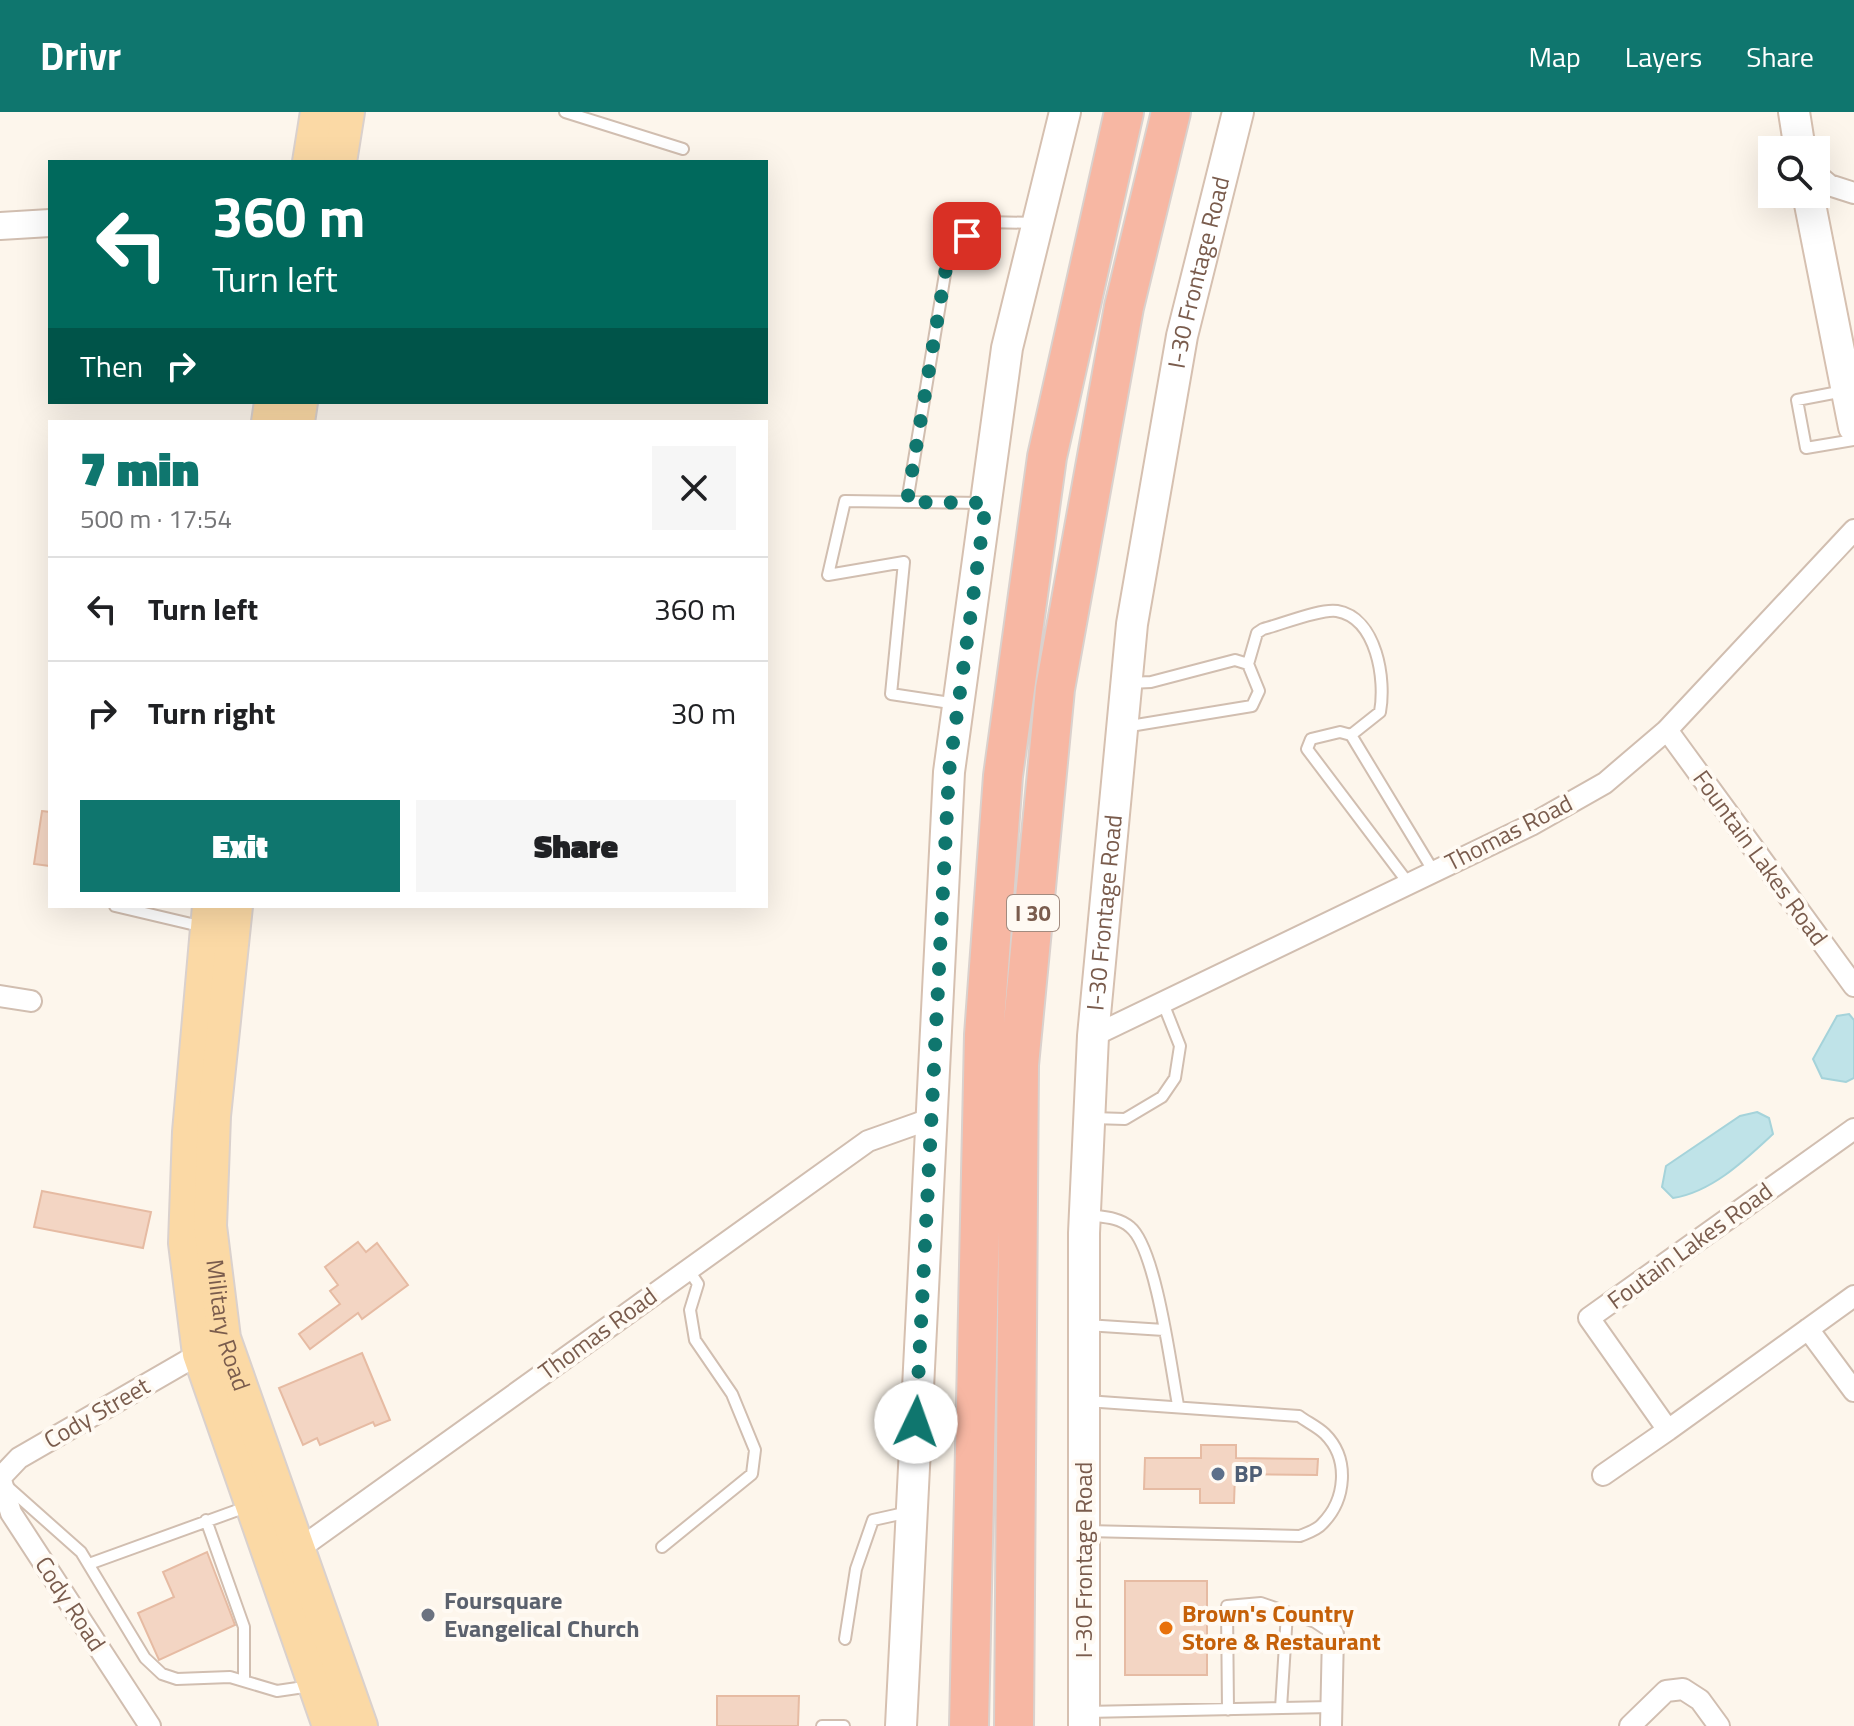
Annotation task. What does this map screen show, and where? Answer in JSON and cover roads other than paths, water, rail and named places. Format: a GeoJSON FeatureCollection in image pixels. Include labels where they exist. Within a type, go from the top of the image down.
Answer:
{"type":"FeatureCollection","features":[{"type":"Feature","properties":{"kind":"highway","name":"I 30"},"geometry":{"type":"LineString","coordinates":[[969,1726],[984,1035],[1003,776],[1047,457],[1124,112]]}},
{"type":"Feature","properties":{"kind":"highway","name":"I 30"},"geometry":{"type":"LineString","coordinates":[[1014,1726],[1019,1065],[1055,689],[1124,307],[1171,112]]}},
{"type":"Feature","properties":{"kind":"main road"},"geometry":{"type":"LineString","coordinates":[[309,160],[317,112]]}},
{"type":"Feature","properties":{"kind":"main road"},"geometry":{"type":"LineString","coordinates":[[340,160],[348,112]]}},
{"type":"Feature","properties":{"kind":"main road"},"geometry":{"type":"LineString","coordinates":[[901,1726],[949,772],[1007,348],[1065,112]]}},
{"type":"Feature","properties":{"kind":"main road","name":"I-30 Frontage Road"},"geometry":{"type":"LineString","coordinates":[[1084,1719],[1085,1215],[1093,1036],[1126,683],[1132,624],[1182,336],[1238,112]]}},
{"type":"Feature","properties":{"kind":"main road"},"geometry":{"type":"LineString","coordinates":[[1794,112],[1798,136]]}},
{"type":"Feature","properties":{"kind":"main road"},"geometry":{"type":"LineString","coordinates":[[1811,208],[1854,427]]}},
{"type":"Feature","properties":{"kind":"main road","name":"Military Road"},"geometry":{"type":"LineString","coordinates":[[236,908],[214,1116],[210,1226],[224,1338],[361,1726]]}},
{"type":"Feature","properties":{"kind":"main road","name":"Military Road"},"geometry":{"type":"LineString","coordinates":[[207,916],[189,1132],[185,1243],[199,1354],[329,1726]]}},
{"type":"Feature","properties":{"kind":"street"},"geometry":{"type":"LineString","coordinates":[[1830,185],[1854,193]]}},
{"type":"Feature","properties":{"kind":"street"},"geometry":{"type":"LineString","coordinates":[[0,226],[48,223]]}},
{"type":"Feature","properties":{"kind":"street"},"geometry":{"type":"LineString","coordinates":[[1846,391],[1854,360]]}},
{"type":"Feature","properties":{"kind":"street","name":"Thomas Road"},"geometry":{"type":"LineString","coordinates":[[1093,1036],[1531,825],[1605,783],[1667,730],[1854,530]]}},
{"type":"Feature","properties":{"kind":"street","name":"Fountain Lakes Road"},"geometry":{"type":"LineString","coordinates":[[1667,730],[1854,986]]}},
{"type":"Feature","properties":{"kind":"street"},"geometry":{"type":"LineString","coordinates":[[0,996],[31,1001]]}},
{"type":"Feature","properties":{"kind":"street","name":"Thomas Road"},"geometry":{"type":"LineString","coordinates":[[272,1566],[300,1549],[868,1141],[933,1118]]}},
{"type":"Feature","properties":{"kind":"street","name":"Foutain Lakes Road"},"geometry":{"type":"LineString","coordinates":[[1668,1430],[1589,1318],[1854,1129]]}},
{"type":"Feature","properties":{"kind":"street"},"geometry":{"type":"LineString","coordinates":[[1603,1475],[1854,1296]]}},
{"type":"Feature","properties":{"kind":"street"},"geometry":{"type":"LineString","coordinates":[[1808,1329],[1854,1391]]}},
{"type":"Feature","properties":{"kind":"street","name":"Cody Street"},"geometry":{"type":"LineString","coordinates":[[0,1478],[19,1458],[199,1354]]}},
{"type":"Feature","properties":{"kind":"street","name":"Cody Road"},"geometry":{"type":"LineString","coordinates":[[0,1478],[11,1513],[150,1726]]}},
{"type":"Feature","properties":{"kind":"street"},"geometry":{"type":"LineString","coordinates":[[1331,1717],[1333,1634]]}},
{"type":"Feature","properties":{"kind":"street"},"geometry":{"type":"LineString","coordinates":[[1630,1726],[1666,1691],[1683,1689],[1700,1700],[1719,1726]]}},
{"type":"Feature","properties":{"kind":"lane"},"geometry":{"type":"LineString","coordinates":[[565,112],[683,149]]}},
{"type":"Feature","properties":{"kind":"lane"},"geometry":{"type":"LineString","coordinates":[[907,502],[949,250],[985,222],[1037,223]]}},
{"type":"Feature","properties":{"kind":"lane"},"geometry":{"type":"LineString","coordinates":[[1846,391],[1797,400],[1806,448],[1854,440]]}},
{"type":"Feature","properties":{"kind":"lane"},"geometry":{"type":"LineString","coordinates":[[959,704],[891,694],[904,562],[828,575],[845,501],[986,503]]}},
{"type":"Feature","properties":{"kind":"lane"},"geometry":{"type":"LineString","coordinates":[[1122,727],[1252,706],[1259,691],[1248,664],[1257,633],[1335,610],[1348,616],[1371,637],[1382,698],[1380,712],[1351,735]]}},
{"type":"Feature","properties":{"kind":"lane"},"geometry":{"type":"LineString","coordinates":[[1126,683],[1151,682],[1235,660],[1248,664]]}},
{"type":"Feature","properties":{"kind":"lane"},"geometry":{"type":"LineString","coordinates":[[1409,884],[1307,749],[1311,739],[1340,732],[1351,735],[1434,872]]}},
{"type":"Feature","properties":{"kind":"lane"},"geometry":{"type":"LineString","coordinates":[[133,908],[207,916]]}},
{"type":"Feature","properties":{"kind":"lane"},"geometry":{"type":"LineString","coordinates":[[1090,1117],[1125,1119],[1162,1097],[1175,1078],[1180,1046],[1163,1003]]}},
{"type":"Feature","properties":{"kind":"lane"},"geometry":{"type":"LineString","coordinates":[[1085,1215],[1113,1219],[1131,1227],[1147,1251],[1178,1405]]}},
{"type":"Feature","properties":{"kind":"lane"},"geometry":{"type":"LineString","coordinates":[[662,1547],[752,1474],[755,1450],[732,1394],[695,1340],[690,1310],[698,1284],[688,1269]]}},
{"type":"Feature","properties":{"kind":"lane"},"geometry":{"type":"LineString","coordinates":[[1084,1325],[1164,1330]]}},
{"type":"Feature","properties":{"kind":"lane"},"geometry":{"type":"LineString","coordinates":[[1084,1401],[1178,1405],[1299,1416],[1326,1435],[1340,1457],[1343,1481],[1335,1505],[1321,1525],[1300,1536],[1084,1531]]}},
{"type":"Feature","properties":{"kind":"lane"},"geometry":{"type":"LineString","coordinates":[[0,1478],[20,1500],[81,1552],[145,1658],[162,1674],[177,1679],[230,1677],[277,1691],[314,1686]]}},
{"type":"Feature","properties":{"kind":"lane"},"geometry":{"type":"LineString","coordinates":[[89,1564],[251,1505]]}},
{"type":"Feature","properties":{"kind":"lane"},"geometry":{"type":"LineString","coordinates":[[845,1639],[856,1569],[873,1520],[911,1511]]}},
{"type":"Feature","properties":{"kind":"lane"},"geometry":{"type":"LineString","coordinates":[[206,1520],[244,1627],[244,1680]]}},
{"type":"Feature","properties":{"kind":"lane"},"geometry":{"type":"LineString","coordinates":[[1228,1710],[1227,1606],[1261,1603],[1315,1622],[1333,1634]]}},
{"type":"Feature","properties":{"kind":"lane"},"geometry":{"type":"LineString","coordinates":[[1281,1708],[1287,1613]]}},
{"type":"Feature","properties":{"kind":"lane"},"geometry":{"type":"LineString","coordinates":[[1084,1719],[1281,1708],[1331,1717]]}},
{"type":"Feature","properties":{"kind":"lane"},"geometry":{"type":"LineString","coordinates":[[822,1726],[844,1726]]}},
{"type":"Feature","properties":{"kind":"water"},"geometry":{"type":"Polygon","coordinates":[[[1849,1014],[1854,1020],[1854,1078],[1846,1082],[1822,1078],[1813,1059],[1837,1016],[1849,1014]]]}},
{"type":"Feature","properties":{"kind":"water"},"geometry":{"type":"Polygon","coordinates":[[[1757,1112],[1769,1118],[1773,1134],[1739,1164],[1714,1182],[1687,1195],[1673,1198],[1662,1187],[1666,1166],[1740,1116],[1757,1112]]]}},
{"type":"Feature","properties":{"kind":"place","name":"BP"},"geometry":{"type":"Point","coordinates":[1218,1474]}},
{"type":"Feature","properties":{"kind":"place","name":"Foursquare Evangelical Church"},"geometry":{"type":"Point","coordinates":[428,1615]}},
{"type":"Feature","properties":{"kind":"place","name":"Brown's Country Store & Restaurant"},"geometry":{"type":"Point","coordinates":[1166,1628]}}]}
